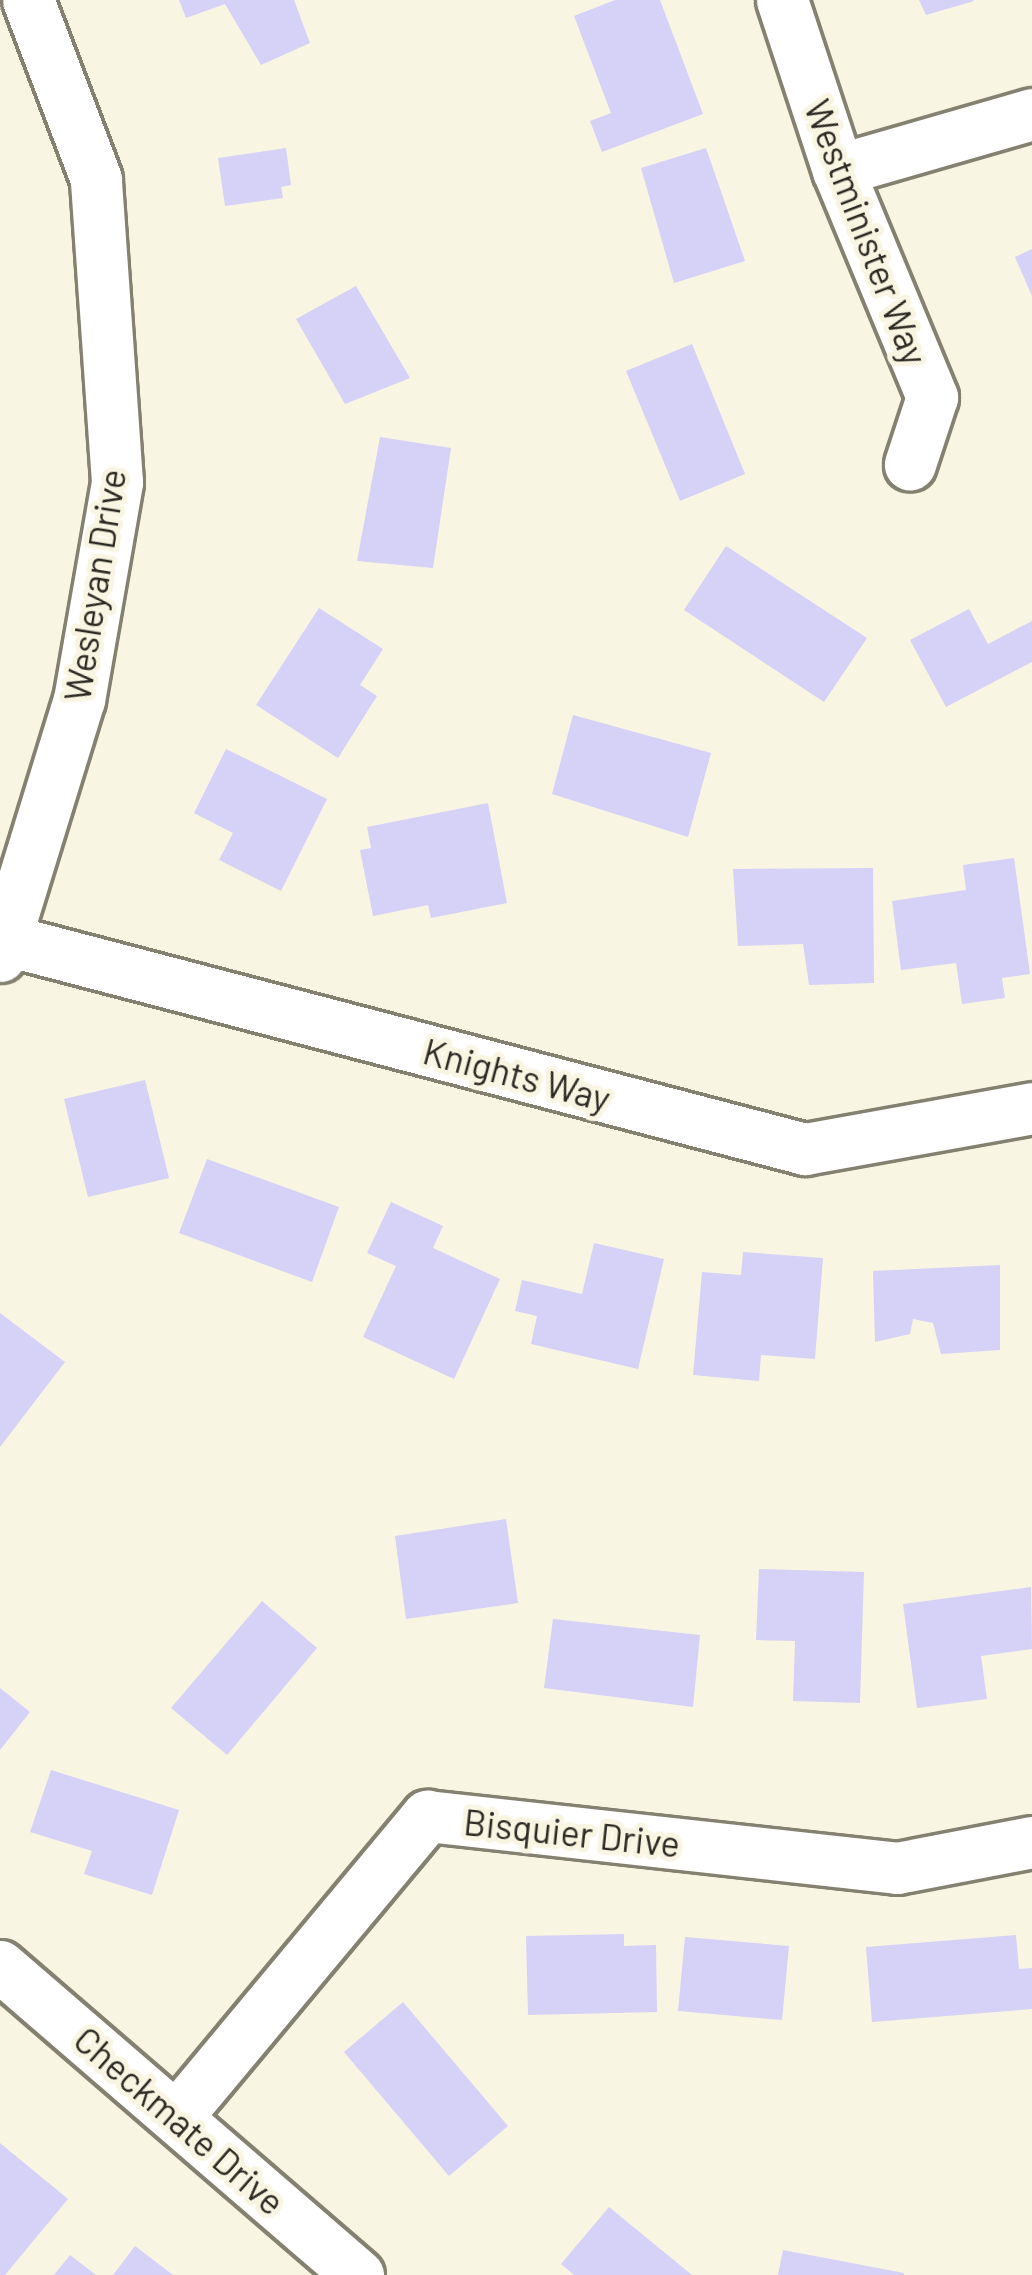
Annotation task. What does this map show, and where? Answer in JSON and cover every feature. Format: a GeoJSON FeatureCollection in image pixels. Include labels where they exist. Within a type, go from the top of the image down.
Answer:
{"type":"FeatureCollection","features":[{"type":"Feature","properties":{"kind":"street","name":"Wesleyan Drive"},"geometry":{"type":"LineString","coordinates":[[3,948],[79,700],[118,482],[96,179],[28,0]]}},
{"type":"Feature","properties":{"kind":"street","name":"Westminister Way"},"geometry":{"type":"LineString","coordinates":[[782,0],[838,170],[932,397],[910,464]]}},
{"type":"Feature","properties":{"kind":"street"},"geometry":{"type":"LineString","coordinates":[[838,170],[1032,113]]}},
{"type":"Feature","properties":{"kind":"street","name":"Knights Way"},"geometry":{"type":"LineString","coordinates":[[3,948],[805,1149],[1032,1108]]}},
{"type":"Feature","properties":{"kind":"street","name":"Bisquier Drive"},"geometry":{"type":"LineString","coordinates":[[177,2116],[427,1816],[897,1868],[1032,1842]]}},
{"type":"Feature","properties":{"kind":"street","name":"Checkmate Drive"},"geometry":{"type":"LineString","coordinates":[[0,1966],[358,2275]]}},
{"type":"Feature","properties":{"kind":"building"},"geometry":{"type":"Polygon","coordinates":[[[179,0],[294,0],[310,43],[261,65],[225,4],[186,18],[179,0]]]}},
{"type":"Feature","properties":{"kind":"building"},"geometry":{"type":"Polygon","coordinates":[[[615,0],[660,0],[703,114],[602,152],[590,121],[611,113],[574,16],[615,0]]]}},
{"type":"Feature","properties":{"kind":"building"},"geometry":{"type":"Polygon","coordinates":[[[919,0],[973,0],[974,1],[926,15],[919,0]]]}},
{"type":"Feature","properties":{"kind":"building"},"geometry":{"type":"Polygon","coordinates":[[[286,148],[291,185],[281,187],[283,198],[225,206],[218,158],[286,148]]]}},
{"type":"Feature","properties":{"kind":"building"},"geometry":{"type":"Polygon","coordinates":[[[706,148],[745,261],[674,283],[641,168],[706,148]]]}},
{"type":"Feature","properties":{"kind":"building"},"geometry":{"type":"Polygon","coordinates":[[[1032,249],[1032,296],[1015,257],[1032,249]]]}},
{"type":"Feature","properties":{"kind":"building"},"geometry":{"type":"Polygon","coordinates":[[[356,286],[410,378],[345,404],[296,319],[356,286]]]}},
{"type":"Feature","properties":{"kind":"building"},"geometry":{"type":"Polygon","coordinates":[[[692,344],[745,474],[680,501],[626,371],[692,344]]]}},
{"type":"Feature","properties":{"kind":"building"},"geometry":{"type":"Polygon","coordinates":[[[380,437],[451,448],[433,568],[357,561],[380,437]]]}},
{"type":"Feature","properties":{"kind":"building"},"geometry":{"type":"Polygon","coordinates":[[[726,546],[867,638],[824,702],[684,610],[726,546]]]}},
{"type":"Feature","properties":{"kind":"building"},"geometry":{"type":"Polygon","coordinates":[[[319,608],[383,649],[360,685],[377,696],[338,758],[256,705],[319,608]]]}},
{"type":"Feature","properties":{"kind":"building"},"geometry":{"type":"Polygon","coordinates":[[[969,609],[988,644],[1032,621],[1032,662],[946,707],[910,640],[969,609]]]}},
{"type":"Feature","properties":{"kind":"building"},"geometry":{"type":"Polygon","coordinates":[[[573,715],[711,753],[688,837],[552,794],[573,715]]]}},
{"type":"Feature","properties":{"kind":"building"},"geometry":{"type":"Polygon","coordinates":[[[226,749],[327,799],[281,891],[219,860],[233,833],[194,813],[226,749]]]}},
{"type":"Feature","properties":{"kind":"building"},"geometry":{"type":"Polygon","coordinates":[[[488,803],[507,903],[431,918],[428,905],[373,916],[360,850],[371,848],[367,827],[488,803]]]}},
{"type":"Feature","properties":{"kind":"building"},"geometry":{"type":"Polygon","coordinates":[[[1014,858],[1030,974],[1002,978],[1005,998],[962,1004],[956,963],[901,970],[892,901],[966,890],[963,865],[1014,858]]]}},
{"type":"Feature","properties":{"kind":"building"},"geometry":{"type":"Polygon","coordinates":[[[873,868],[874,983],[809,985],[803,944],[738,946],[733,869],[873,868]]]}},
{"type":"Feature","properties":{"kind":"building"},"geometry":{"type":"Polygon","coordinates":[[[145,1080],[169,1178],[88,1197],[64,1099],[145,1080]]]}},
{"type":"Feature","properties":{"kind":"building"},"geometry":{"type":"Polygon","coordinates":[[[207,1159],[339,1207],[312,1282],[179,1233],[207,1159]]]}},
{"type":"Feature","properties":{"kind":"building"},"geometry":{"type":"Polygon","coordinates":[[[391,1202],[443,1226],[433,1248],[500,1279],[454,1379],[363,1337],[396,1266],[367,1253],[391,1202]]]}},
{"type":"Feature","properties":{"kind":"building"},"geometry":{"type":"Polygon","coordinates":[[[594,1243],[664,1259],[638,1369],[531,1344],[537,1316],[515,1311],[522,1280],[582,1294],[594,1243]]]}},
{"type":"Feature","properties":{"kind":"building"},"geometry":{"type":"Polygon","coordinates":[[[743,1252],[823,1258],[815,1359],[761,1355],[759,1381],[693,1375],[702,1272],[741,1275],[743,1252]]]}},
{"type":"Feature","properties":{"kind":"building"},"geometry":{"type":"Polygon","coordinates":[[[1000,1265],[1000,1350],[941,1354],[933,1323],[913,1319],[910,1334],[875,1342],[873,1271],[1000,1265]]]}},
{"type":"Feature","properties":{"kind":"building"},"geometry":{"type":"Polygon","coordinates":[[[0,1313],[65,1362],[0,1447],[0,1313]]]}},
{"type":"Feature","properties":{"kind":"building"},"geometry":{"type":"Polygon","coordinates":[[[506,1519],[518,1603],[406,1619],[395,1536],[506,1519]]]}},
{"type":"Feature","properties":{"kind":"building"},"geometry":{"type":"Polygon","coordinates":[[[759,1569],[864,1572],[860,1703],[793,1701],[795,1641],[756,1640],[759,1569]]]}},
{"type":"Feature","properties":{"kind":"building"},"geometry":{"type":"Polygon","coordinates":[[[1031,1587],[1032,1649],[981,1656],[987,1699],[917,1708],[903,1604],[1031,1587]]]}},
{"type":"Feature","properties":{"kind":"building"},"geometry":{"type":"Polygon","coordinates":[[[262,1601],[317,1648],[227,1755],[171,1708],[262,1601]]]}},
{"type":"Feature","properties":{"kind":"building"},"geometry":{"type":"Polygon","coordinates":[[[553,1619],[700,1635],[693,1707],[544,1688],[553,1619]]]}},
{"type":"Feature","properties":{"kind":"building"},"geometry":{"type":"Polygon","coordinates":[[[0,1688],[30,1712],[0,1750],[0,1688]]]}},
{"type":"Feature","properties":{"kind":"building"},"geometry":{"type":"Polygon","coordinates":[[[51,1770],[179,1810],[152,1895],[84,1874],[92,1851],[30,1832],[51,1770]]]}},
{"type":"Feature","properties":{"kind":"building"},"geometry":{"type":"Polygon","coordinates":[[[624,1934],[624,1946],[656,1945],[657,2012],[528,2015],[526,1936],[624,1934]]]}},
{"type":"Feature","properties":{"kind":"building"},"geometry":{"type":"Polygon","coordinates":[[[1016,1935],[1019,1969],[1032,1968],[1032,2009],[872,2022],[866,1947],[1016,1935]]]}},
{"type":"Feature","properties":{"kind":"building"},"geometry":{"type":"Polygon","coordinates":[[[685,1937],[789,1946],[782,2020],[678,2011],[685,1937]]]}},
{"type":"Feature","properties":{"kind":"building"},"geometry":{"type":"Polygon","coordinates":[[[403,2002],[508,2126],[449,2176],[344,2052],[403,2002]]]}},
{"type":"Feature","properties":{"kind":"building"},"geometry":{"type":"Polygon","coordinates":[[[0,2143],[68,2199],[5,2275],[0,2275],[0,2143]]]}},
{"type":"Feature","properties":{"kind":"building"},"geometry":{"type":"Polygon","coordinates":[[[609,2207],[692,2275],[574,2275],[561,2264],[609,2207]]]}},
{"type":"Feature","properties":{"kind":"building"},"geometry":{"type":"Polygon","coordinates":[[[135,2246],[173,2275],[113,2275],[135,2246]]]}},
{"type":"Feature","properties":{"kind":"building"},"geometry":{"type":"Polygon","coordinates":[[[783,2250],[904,2273],[904,2275],[778,2275],[783,2250]]]}},
{"type":"Feature","properties":{"kind":"building"},"geometry":{"type":"Polygon","coordinates":[[[70,2255],[96,2275],[54,2275],[70,2255]]]}}]}
